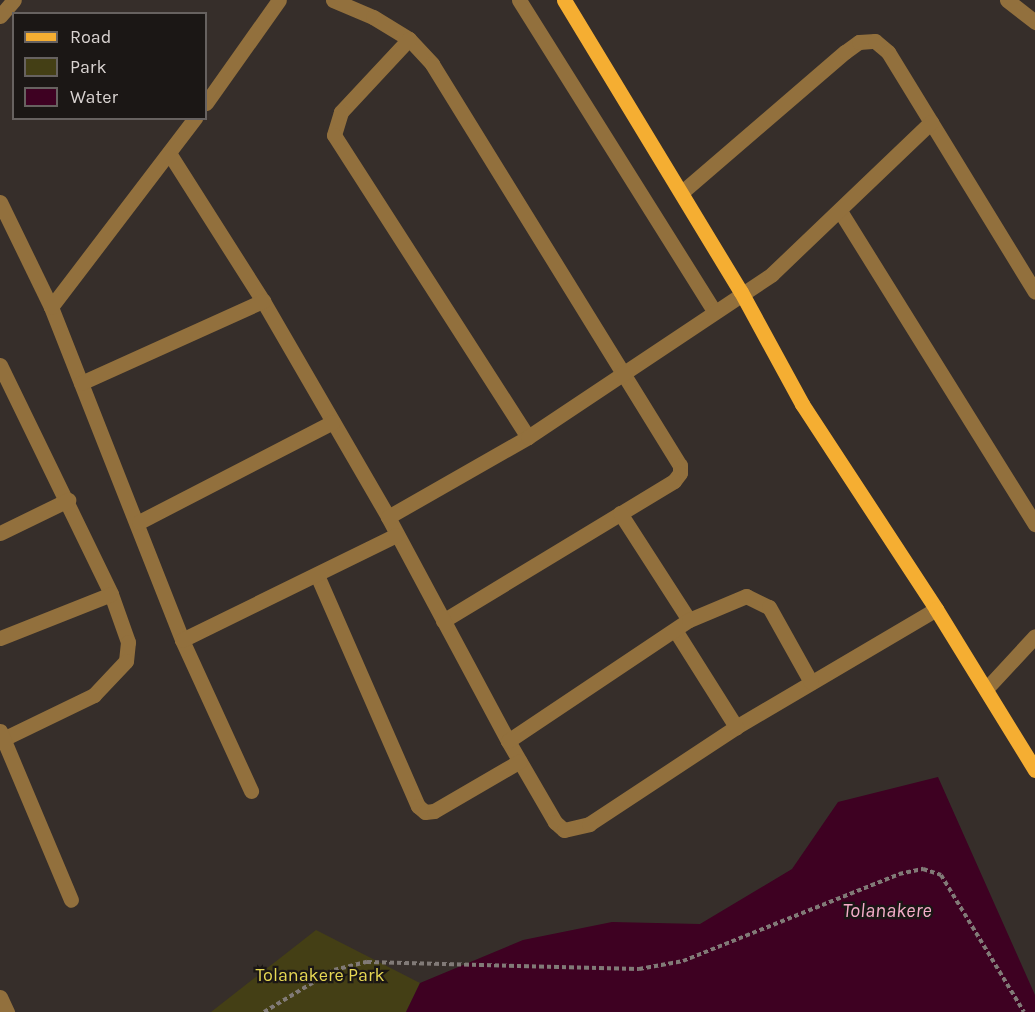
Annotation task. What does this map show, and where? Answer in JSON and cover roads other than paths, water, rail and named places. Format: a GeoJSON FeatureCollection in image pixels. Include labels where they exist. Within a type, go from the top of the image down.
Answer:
{"type":"FeatureCollection","features":[{"type":"Feature","properties":{"kind":"main road"},"geometry":{"type":"LineString","coordinates":[[567,1],[741,292],[802,404],[936,609],[1034,767]]}},
{"type":"Feature","properties":{"kind":"street"},"geometry":{"type":"LineString","coordinates":[[0,16],[14,0]]}},
{"type":"Feature","properties":{"kind":"street"},"geometry":{"type":"LineString","coordinates":[[207,102],[279,0]]}},
{"type":"Feature","properties":{"kind":"street"},"geometry":{"type":"LineString","coordinates":[[333,0],[373,17],[409,39],[432,64],[678,457],[680,473],[620,513],[443,621]]}},
{"type":"Feature","properties":{"kind":"street"},"geometry":{"type":"LineString","coordinates":[[519,0],[714,311]]}},
{"type":"Feature","properties":{"kind":"street"},"geometry":{"type":"LineString","coordinates":[[1007,0],[1035,22]]}},
{"type":"Feature","properties":{"kind":"street"},"geometry":{"type":"LineString","coordinates":[[409,39],[340,112],[334,135],[528,437]]}},
{"type":"Feature","properties":{"kind":"street"},"geometry":{"type":"LineString","coordinates":[[682,192],[860,42],[875,41],[888,52],[931,122],[1030,272],[1035,292]]}},
{"type":"Feature","properties":{"kind":"street"},"geometry":{"type":"LineString","coordinates":[[51,307],[194,120]]}},
{"type":"Feature","properties":{"kind":"street"},"geometry":{"type":"LineString","coordinates":[[388,517],[528,437],[792,259],[931,122]]}},
{"type":"Feature","properties":{"kind":"street"},"geometry":{"type":"LineString","coordinates":[[169,153],[263,301],[388,517],[508,741],[555,822],[564,830],[576,830],[735,727],[936,609]]}},
{"type":"Feature","properties":{"kind":"street"},"geometry":{"type":"LineString","coordinates":[[0,202],[51,307],[139,522],[182,640],[251,791]]}},
{"type":"Feature","properties":{"kind":"street"},"geometry":{"type":"LineString","coordinates":[[840,212],[1035,524]]}},
{"type":"Feature","properties":{"kind":"street"},"geometry":{"type":"LineString","coordinates":[[81,382],[263,301]]}},
{"type":"Feature","properties":{"kind":"street"},"geometry":{"type":"LineString","coordinates":[[0,365],[68,500],[111,594],[128,642],[126,661],[115,677],[94,695],[2,735],[71,900]]}},
{"type":"Feature","properties":{"kind":"street"},"geometry":{"type":"LineString","coordinates":[[139,522],[333,422]]}},
{"type":"Feature","properties":{"kind":"street"},"geometry":{"type":"LineString","coordinates":[[0,533],[68,500]]}},
{"type":"Feature","properties":{"kind":"street"},"geometry":{"type":"LineString","coordinates":[[620,513],[689,620]]}},
{"type":"Feature","properties":{"kind":"street"},"geometry":{"type":"LineString","coordinates":[[182,640],[396,535]]}},
{"type":"Feature","properties":{"kind":"street"},"geometry":{"type":"LineString","coordinates":[[317,575],[418,807],[425,812],[434,811],[520,761]]}},
{"type":"Feature","properties":{"kind":"street"},"geometry":{"type":"LineString","coordinates":[[0,638],[111,594]]}},
{"type":"Feature","properties":{"kind":"street"},"geometry":{"type":"LineString","coordinates":[[508,741],[689,620],[731,600],[756,598],[769,608],[811,682]]}},
{"type":"Feature","properties":{"kind":"street"},"geometry":{"type":"LineString","coordinates":[[675,630],[735,727]]}},
{"type":"Feature","properties":{"kind":"street"},"geometry":{"type":"LineString","coordinates":[[986,689],[1035,636]]}},
{"type":"Feature","properties":{"kind":"street"},"geometry":{"type":"LineString","coordinates":[[0,997],[7,1012]]}},
{"type":"Feature","properties":{"kind":"water","name":"Tolanakere"},"geometry":{"type":"Polygon","coordinates":[[[938,777],[1035,995],[1035,1012],[406,1012],[420,983],[523,940],[612,922],[700,924],[792,869],[838,802],[938,777]]]}},
{"type":"Feature","properties":{"kind":"park label","name":"Tolanakere Park"},"geometry":{"type":"Point","coordinates":[320,975]}}]}
